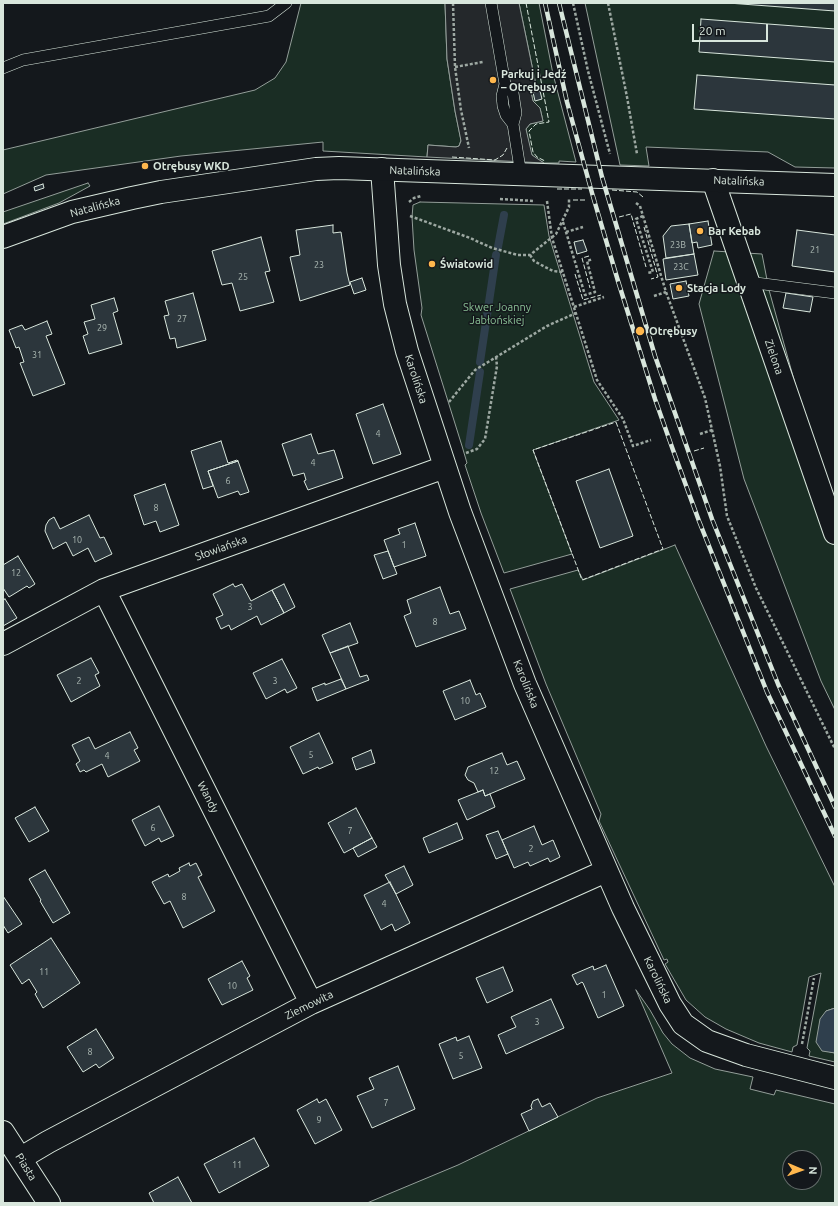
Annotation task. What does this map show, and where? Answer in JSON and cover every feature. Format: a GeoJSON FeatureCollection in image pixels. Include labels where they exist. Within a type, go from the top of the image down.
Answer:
{"type":"FeatureCollection","features":[{"type":"Feature","properties":{"kind":"street","name":"Natalińska"},"geometry":{"type":"LineString","coordinates":[[3,237],[72,212],[161,192],[316,169],[382,169],[835,185]]}},
{"type":"Feature","properties":{"kind":"street","name":"Karolińska"},"geometry":{"type":"LineString","coordinates":[[382,169],[389,258],[395,304],[407,351],[460,512],[525,684],[606,871],[670,1004],[683,1024],[707,1041],[746,1056],[835,1078]]}},
{"type":"Feature","properties":{"kind":"street","name":"Zielona"},"geometry":{"type":"LineString","coordinates":[[713,180],[835,533]]}},
{"type":"Feature","properties":{"kind":"street","name":"Słowiańska"},"geometry":{"type":"LineString","coordinates":[[3,644],[104,590],[444,464]]}},
{"type":"Feature","properties":{"kind":"street","name":"Wandy"},"geometry":{"type":"LineString","coordinates":[[104,590],[311,1003]]}},
{"type":"Feature","properties":{"kind":"street","name":"Ziemowita"},"geometry":{"type":"LineString","coordinates":[[21,1158],[48,1142],[311,1003],[606,871]]}},
{"type":"Feature","properties":{"kind":"street","name":"Piasta"},"geometry":{"type":"LineString","coordinates":[[3,1132],[49,1203]]}},
{"type":"Feature","properties":{"kind":"lane"},"geometry":{"type":"LineString","coordinates":[[3,68],[23,60],[269,16],[286,3]]}},
{"type":"Feature","properties":{"kind":"lane"},"geometry":{"type":"LineString","coordinates":[[491,3],[506,84],[513,93],[516,113],[513,124],[521,175]]}},
{"type":"Feature","properties":{"kind":"lane"},"geometry":{"type":"LineString","coordinates":[[748,282],[835,293]]}},
{"type":"Feature","properties":{"kind":"path"},"geometry":{"type":"LineString","coordinates":[[453,3],[455,67],[469,154]]}},
{"type":"Feature","properties":{"kind":"path"},"geometry":{"type":"LineString","coordinates":[[573,3],[588,71],[626,178]]}},
{"type":"Feature","properties":{"kind":"path"},"geometry":{"type":"LineString","coordinates":[[608,3],[638,161],[626,178]]}},
{"type":"Feature","properties":{"kind":"path"},"geometry":{"type":"LineString","coordinates":[[455,67],[501,58]]}},
{"type":"Feature","properties":{"kind":"path"},"geometry":{"type":"LineString","coordinates":[[406,215],[470,238],[492,248],[518,255],[530,255],[556,234],[569,207],[569,192]]}},
{"type":"Feature","properties":{"kind":"path"},"geometry":{"type":"LineString","coordinates":[[407,206],[414,198],[425,196]]}},
{"type":"Feature","properties":{"kind":"path"},"geometry":{"type":"LineString","coordinates":[[494,198],[507,200]]}},
{"type":"Feature","properties":{"kind":"path"},"geometry":{"type":"LineString","coordinates":[[547,201],[552,238],[597,380],[623,419],[632,446],[651,440]]}},
{"type":"Feature","properties":{"kind":"path"},"geometry":{"type":"LineString","coordinates":[[634,202],[640,206],[666,292],[705,398],[720,466],[727,516],[756,588],[835,749]]}},
{"type":"Feature","properties":{"kind":"path"},"geometry":{"type":"LineString","coordinates":[[643,216],[636,219],[653,272],[648,273]]}},
{"type":"Feature","properties":{"kind":"path"},"geometry":{"type":"LineString","coordinates":[[562,222],[585,295],[595,292],[587,262],[593,259]]}},
{"type":"Feature","properties":{"kind":"path"},"geometry":{"type":"LineString","coordinates":[[566,232],[583,227]]}},
{"type":"Feature","properties":{"kind":"path"},"geometry":{"type":"LineString","coordinates":[[530,255],[534,261],[554,271],[563,272]]}},
{"type":"Feature","properties":{"kind":"path"},"geometry":{"type":"LineString","coordinates":[[654,296],[666,292]]}},
{"type":"Feature","properties":{"kind":"path"},"geometry":{"type":"LineString","coordinates":[[574,307],[604,298]]}},
{"type":"Feature","properties":{"kind":"path"},"geometry":{"type":"LineString","coordinates":[[447,404],[475,370],[547,326],[576,313]]}},
{"type":"Feature","properties":{"kind":"path"},"geometry":{"type":"LineString","coordinates":[[444,464],[477,449],[485,439],[497,366],[496,357]]}},
{"type":"Feature","properties":{"kind":"path"},"geometry":{"type":"LineString","coordinates":[[700,434],[712,430]]}},
{"type":"Feature","properties":{"kind":"path"},"geometry":{"type":"LineString","coordinates":[[801,1050],[814,978]]}},
{"type":"Feature","properties":{"kind":"green space"},"geometry":{"type":"Polygon","coordinates":[[[301,3],[445,3],[447,59],[461,140],[459,146],[428,145],[427,157],[323,151],[323,142],[181,156],[46,175],[3,194],[3,150],[255,90],[275,78],[286,62],[301,3]]]}},
{"type":"Feature","properties":{"kind":"green space"},"geometry":{"type":"Polygon","coordinates":[[[519,3],[539,3],[553,74],[576,162],[559,161],[559,163],[544,163],[534,157],[530,152],[526,129],[530,124],[543,121],[540,108],[533,101],[531,92],[537,90],[519,3]]]}},
{"type":"Feature","properties":{"kind":"green space"},"geometry":{"type":"Polygon","coordinates":[[[585,3],[835,3],[835,168],[795,167],[768,152],[646,147],[649,166],[620,165],[585,3]]]}},
{"type":"Feature","properties":{"kind":"green space"},"geometry":{"type":"Polygon","coordinates":[[[88,183],[90,186],[59,203],[3,224],[3,212],[88,183]]]}},
{"type":"Feature","properties":{"kind":"green space","name":"Skwer Joanny Jabłońskiej"},"geometry":{"type":"Polygon","coordinates":[[[420,202],[544,205],[549,236],[594,382],[619,420],[533,450],[572,554],[504,573],[481,513],[465,465],[467,463],[421,315],[422,308],[414,250],[412,217],[413,205],[420,202]]]}},
{"type":"Feature","properties":{"kind":"green space"},"geometry":{"type":"Polygon","coordinates":[[[714,251],[762,254],[769,290],[835,527],[835,710],[821,681],[744,479],[699,304],[714,251]]]}},
{"type":"Feature","properties":{"kind":"green space"},"geometry":{"type":"Polygon","coordinates":[[[675,545],[766,746],[835,887],[835,1008],[826,1011],[822,1050],[835,1053],[835,1062],[809,1056],[810,1051],[807,1048],[821,973],[809,977],[797,1045],[793,1047],[792,1052],[759,1043],[726,1029],[705,1017],[686,1000],[665,964],[668,962],[667,959],[664,960],[599,821],[601,814],[546,684],[510,589],[578,570],[583,580],[675,545]]]}},
{"type":"Feature","properties":{"kind":"green space"},"geometry":{"type":"Polygon","coordinates":[[[636,990],[650,1010],[663,1033],[672,1044],[690,1058],[715,1069],[753,1077],[750,1089],[774,1095],[776,1090],[835,1104],[835,1203],[367,1203],[458,1165],[597,1098],[672,1073],[636,990]]]}},
{"type":"Feature","properties":{"kind":"shaded area","name":"Parkuj i Jedź – Otrębusy"},"geometry":{"type":"Polygon","coordinates":[[[445,3],[519,3],[537,90],[531,92],[533,101],[540,108],[543,121],[530,124],[526,129],[532,155],[544,163],[427,157],[428,145],[456,147],[459,146],[461,141],[447,59],[445,3]]]}},
{"type":"Feature","properties":{"kind":"water"},"geometry":{"type":"Polygon","coordinates":[[[835,1008],[835,1053],[822,1051],[816,1042],[820,1019],[826,1011],[835,1008]]]}},
{"type":"Feature","properties":{"kind":"building"},"geometry":{"type":"Polygon","coordinates":[[[728,3],[835,3],[835,11],[728,3]]]}},
{"type":"Feature","properties":{"kind":"building"},"geometry":{"type":"Polygon","coordinates":[[[701,19],[835,29],[835,62],[699,52],[701,19]]]}},
{"type":"Feature","properties":{"kind":"building"},"geometry":{"type":"Polygon","coordinates":[[[697,75],[835,85],[835,119],[694,109],[697,75]]]}},
{"type":"Feature","properties":{"kind":"building"},"geometry":{"type":"Polygon","coordinates":[[[540,91],[542,99],[535,101],[533,92],[540,91]]]}},
{"type":"Feature","properties":{"kind":"building"},"geometry":{"type":"Polygon","coordinates":[[[43,184],[44,188],[35,191],[34,187],[43,184]]]}},
{"type":"Feature","properties":{"kind":"building"},"geometry":{"type":"Polygon","coordinates":[[[708,221],[712,245],[698,248],[697,242],[692,243],[689,224],[708,221]]]}},
{"type":"Feature","properties":{"kind":"building"},"geometry":{"type":"Polygon","coordinates":[[[689,224],[694,254],[666,258],[663,236],[671,226],[689,224]]]}},
{"type":"Feature","properties":{"kind":"building"},"geometry":{"type":"Polygon","coordinates":[[[333,225],[333,233],[341,232],[350,285],[300,301],[290,257],[300,255],[296,230],[333,225]]]}},
{"type":"Feature","properties":{"kind":"building"},"geometry":{"type":"Polygon","coordinates":[[[797,230],[835,235],[835,272],[792,266],[797,230]]]}},
{"type":"Feature","properties":{"kind":"building"},"geometry":{"type":"Polygon","coordinates":[[[261,237],[270,271],[265,272],[274,302],[240,311],[232,283],[222,285],[212,251],[261,237]]]}},
{"type":"Feature","properties":{"kind":"building"},"geometry":{"type":"Polygon","coordinates":[[[583,240],[587,251],[577,254],[574,242],[583,240]]]}},
{"type":"Feature","properties":{"kind":"building"},"geometry":{"type":"Polygon","coordinates":[[[694,254],[698,275],[666,280],[663,259],[694,254]]]}},
{"type":"Feature","properties":{"kind":"building"},"geometry":{"type":"Polygon","coordinates":[[[362,278],[366,290],[354,294],[350,282],[362,278]]]}},
{"type":"Feature","properties":{"kind":"building"},"geometry":{"type":"Polygon","coordinates":[[[686,281],[689,296],[673,299],[670,284],[686,281]]]}},
{"type":"Feature","properties":{"kind":"building"},"geometry":{"type":"Polygon","coordinates":[[[193,293],[206,340],[177,348],[175,338],[170,339],[164,316],[169,315],[165,301],[193,293]]]}},
{"type":"Feature","properties":{"kind":"building"},"geometry":{"type":"Polygon","coordinates":[[[786,293],[813,297],[810,312],[783,308],[786,293]]]}},
{"type":"Feature","properties":{"kind":"building"},"geometry":{"type":"Polygon","coordinates":[[[114,298],[118,311],[113,313],[122,344],[89,354],[83,336],[88,334],[84,322],[95,319],[91,305],[114,298]]]}},
{"type":"Feature","properties":{"kind":"building"},"geometry":{"type":"Polygon","coordinates":[[[47,321],[52,334],[46,336],[65,384],[33,396],[20,363],[24,362],[19,347],[16,348],[9,330],[22,325],[25,330],[47,321]]]}},
{"type":"Feature","properties":{"kind":"building"},"geometry":{"type":"Polygon","coordinates":[[[383,404],[401,454],[373,464],[356,414],[383,404]]]}},
{"type":"Feature","properties":{"kind":"building"},"geometry":{"type":"Polygon","coordinates":[[[311,434],[318,454],[334,450],[343,478],[308,490],[304,481],[306,480],[304,473],[293,476],[282,444],[311,434]]]}},
{"type":"Feature","properties":{"kind":"building"},"geometry":{"type":"Polygon","coordinates":[[[221,441],[228,463],[238,461],[208,471],[213,486],[203,489],[191,451],[221,441]]]}},
{"type":"Feature","properties":{"kind":"building"},"geometry":{"type":"Polygon","coordinates":[[[238,461],[249,492],[240,495],[238,491],[218,498],[208,471],[238,461]]]}},
{"type":"Feature","properties":{"kind":"building"},"geometry":{"type":"Polygon","coordinates":[[[609,469],[633,536],[600,548],[576,481],[609,469]]]}},
{"type":"Feature","properties":{"kind":"building"},"geometry":{"type":"Polygon","coordinates":[[[165,484],[179,525],[160,532],[156,521],[144,525],[134,495],[165,484]]]}},
{"type":"Feature","properties":{"kind":"building"},"geometry":{"type":"Polygon","coordinates":[[[89,515],[100,538],[104,537],[112,554],[95,562],[88,548],[73,556],[66,542],[53,549],[45,531],[49,520],[54,517],[60,529],[89,515]]]}},
{"type":"Feature","properties":{"kind":"building"},"geometry":{"type":"Polygon","coordinates":[[[415,523],[426,556],[394,567],[384,540],[400,534],[398,529],[415,523]]]}},
{"type":"Feature","properties":{"kind":"building"},"geometry":{"type":"Polygon","coordinates":[[[388,551],[397,574],[383,579],[374,555],[388,551]]]}},
{"type":"Feature","properties":{"kind":"building"},"geometry":{"type":"Polygon","coordinates":[[[18,556],[35,584],[29,588],[27,586],[9,597],[3,588],[3,565],[18,556]]]}},
{"type":"Feature","properties":{"kind":"building"},"geometry":{"type":"Polygon","coordinates":[[[233,584],[235,587],[242,584],[251,601],[272,590],[284,613],[261,625],[257,616],[231,630],[229,625],[221,629],[216,618],[223,615],[213,594],[233,584]]]}},
{"type":"Feature","properties":{"kind":"building"},"geometry":{"type":"Polygon","coordinates":[[[284,584],[295,607],[284,613],[272,590],[284,584]]]}},
{"type":"Feature","properties":{"kind":"building"},"geometry":{"type":"Polygon","coordinates":[[[440,587],[450,614],[459,611],[466,629],[416,647],[404,616],[411,613],[407,600],[440,587]]]}},
{"type":"Feature","properties":{"kind":"building"},"geometry":{"type":"Polygon","coordinates":[[[5,599],[17,618],[3,626],[3,600],[5,599]]]}},
{"type":"Feature","properties":{"kind":"building"},"geometry":{"type":"Polygon","coordinates":[[[350,623],[358,643],[330,653],[322,635],[350,623]]]}},
{"type":"Feature","properties":{"kind":"building"},"geometry":{"type":"Polygon","coordinates":[[[348,646],[360,677],[367,675],[369,680],[346,689],[330,653],[348,646]]]}},
{"type":"Feature","properties":{"kind":"building"},"geometry":{"type":"Polygon","coordinates":[[[91,658],[99,673],[95,675],[100,686],[71,702],[57,675],[91,658]]]}},
{"type":"Feature","properties":{"kind":"building"},"geometry":{"type":"Polygon","coordinates":[[[282,659],[297,688],[287,693],[285,689],[266,699],[253,673],[282,659]]]}},
{"type":"Feature","properties":{"kind":"building"},"geometry":{"type":"Polygon","coordinates":[[[341,679],[346,689],[317,701],[312,688],[341,679]]]}},
{"type":"Feature","properties":{"kind":"building"},"geometry":{"type":"Polygon","coordinates":[[[470,680],[476,695],[480,693],[486,707],[455,720],[443,691],[470,680]]]}},
{"type":"Feature","properties":{"kind":"building"},"geometry":{"type":"Polygon","coordinates":[[[130,732],[138,748],[134,750],[140,761],[108,777],[102,764],[86,772],[84,770],[80,772],[76,764],[80,761],[72,745],[89,737],[95,749],[130,732]]]}},
{"type":"Feature","properties":{"kind":"building"},"geometry":{"type":"Polygon","coordinates":[[[319,733],[333,763],[319,769],[318,767],[303,774],[290,747],[319,733]]]}},
{"type":"Feature","properties":{"kind":"building"},"geometry":{"type":"Polygon","coordinates":[[[371,750],[375,763],[356,770],[352,758],[371,750]]]}},
{"type":"Feature","properties":{"kind":"building"},"geometry":{"type":"Polygon","coordinates":[[[502,753],[507,765],[517,761],[525,779],[485,796],[483,790],[478,792],[474,783],[468,780],[465,775],[468,767],[502,753]]]}},
{"type":"Feature","properties":{"kind":"building"},"geometry":{"type":"Polygon","coordinates":[[[483,790],[485,796],[490,794],[495,807],[467,820],[458,800],[483,790]]]}},
{"type":"Feature","properties":{"kind":"building"},"geometry":{"type":"Polygon","coordinates":[[[159,806],[174,836],[161,842],[159,838],[145,846],[132,820],[159,806]]]}},
{"type":"Feature","properties":{"kind":"building"},"geometry":{"type":"Polygon","coordinates":[[[35,807],[49,831],[29,842],[15,818],[35,807]]]}},
{"type":"Feature","properties":{"kind":"building"},"geometry":{"type":"Polygon","coordinates":[[[356,808],[372,838],[344,853],[328,823],[356,808]]]}},
{"type":"Feature","properties":{"kind":"building"},"geometry":{"type":"Polygon","coordinates":[[[457,823],[463,839],[429,853],[423,838],[457,823]]]}},
{"type":"Feature","properties":{"kind":"building"},"geometry":{"type":"Polygon","coordinates":[[[534,826],[542,845],[553,840],[560,857],[550,862],[548,858],[530,866],[528,862],[514,868],[502,840],[534,826]]]}},
{"type":"Feature","properties":{"kind":"building"},"geometry":{"type":"Polygon","coordinates":[[[498,831],[508,854],[496,859],[486,835],[498,831]]]}},
{"type":"Feature","properties":{"kind":"building"},"geometry":{"type":"Polygon","coordinates":[[[372,838],[377,847],[358,857],[353,848],[372,838]]]}},
{"type":"Feature","properties":{"kind":"building"},"geometry":{"type":"Polygon","coordinates":[[[189,863],[190,866],[196,863],[202,875],[198,877],[215,911],[183,928],[170,901],[164,904],[152,882],[168,874],[169,877],[180,871],[179,868],[189,863]]]}},
{"type":"Feature","properties":{"kind":"building"},"geometry":{"type":"Polygon","coordinates":[[[404,866],[413,885],[396,894],[385,875],[404,866]]]}},
{"type":"Feature","properties":{"kind":"building"},"geometry":{"type":"Polygon","coordinates":[[[45,870],[70,913],[53,923],[29,879],[45,870]]]}},
{"type":"Feature","properties":{"kind":"building"},"geometry":{"type":"Polygon","coordinates":[[[390,882],[410,923],[395,931],[392,924],[381,930],[364,895],[390,882]]]}},
{"type":"Feature","properties":{"kind":"building"},"geometry":{"type":"Polygon","coordinates":[[[3,896],[22,924],[8,933],[3,925],[3,896]]]}},
{"type":"Feature","properties":{"kind":"building"},"geometry":{"type":"Polygon","coordinates":[[[51,938],[80,983],[43,1008],[35,994],[37,992],[29,979],[22,984],[10,965],[51,938]]]}},
{"type":"Feature","properties":{"kind":"building"},"geometry":{"type":"Polygon","coordinates":[[[242,961],[250,976],[247,978],[253,990],[222,1005],[208,979],[242,961]]]}},
{"type":"Feature","properties":{"kind":"building"},"geometry":{"type":"Polygon","coordinates":[[[606,965],[624,1006],[598,1018],[583,983],[582,982],[577,985],[572,975],[593,966],[594,970],[606,965]]]}},
{"type":"Feature","properties":{"kind":"building"},"geometry":{"type":"Polygon","coordinates":[[[503,967],[513,991],[487,1003],[476,978],[503,967]]]}},
{"type":"Feature","properties":{"kind":"building"},"geometry":{"type":"Polygon","coordinates":[[[551,999],[564,1028],[506,1054],[498,1035],[516,1027],[511,1017],[551,999]]]}},
{"type":"Feature","properties":{"kind":"building"},"geometry":{"type":"Polygon","coordinates":[[[96,1029],[114,1058],[99,1068],[96,1064],[83,1072],[67,1047],[96,1029]]]}},
{"type":"Feature","properties":{"kind":"building"},"geometry":{"type":"Polygon","coordinates":[[[469,1036],[482,1068],[453,1079],[439,1044],[456,1037],[457,1041],[469,1036]]]}},
{"type":"Feature","properties":{"kind":"building"},"geometry":{"type":"Polygon","coordinates":[[[398,1066],[415,1109],[372,1128],[357,1096],[374,1089],[369,1078],[398,1066]]]}},
{"type":"Feature","properties":{"kind":"building"},"geometry":{"type":"Polygon","coordinates":[[[317,1099],[319,1103],[326,1099],[342,1130],[315,1144],[297,1110],[317,1099]]]}},
{"type":"Feature","properties":{"kind":"building"},"geometry":{"type":"Polygon","coordinates":[[[538,1099],[542,1107],[550,1103],[558,1117],[529,1131],[521,1114],[532,1109],[531,1106],[533,1101],[538,1099]]]}},
{"type":"Feature","properties":{"kind":"building"},"geometry":{"type":"Polygon","coordinates":[[[254,1138],[269,1166],[219,1193],[204,1164],[254,1138]]]}},
{"type":"Feature","properties":{"kind":"building"},"geometry":{"type":"Polygon","coordinates":[[[178,1177],[192,1203],[154,1203],[149,1193],[178,1177]]]}},
{"type":"Feature","properties":{"kind":"waterway"},"geometry":{"type":"LineString","coordinates":[[498,247],[504,215]]}},
{"type":"Feature","properties":{"kind":"waterway"},"geometry":{"type":"LineString","coordinates":[[480,362],[496,255]]}},
{"type":"Feature","properties":{"kind":"waterway"},"geometry":{"type":"LineString","coordinates":[[469,445],[480,372]]}},
{"type":"Feature","properties":{"kind":"railway"},"geometry":{"type":"LineString","coordinates":[[545,3],[567,102],[592,193],[655,399],[699,521],[767,692],[835,836]]}},
{"type":"Feature","properties":{"kind":"railway"},"geometry":{"type":"LineString","coordinates":[[559,3],[602,177],[655,356],[712,519],[778,684],[835,807]]}},
{"type":"Feature","properties":{"kind":"fence"},"geometry":{"type":"LineString","coordinates":[[526,3],[549,122],[536,124],[529,131],[533,152],[537,157],[545,161]]}},
{"type":"Feature","properties":{"kind":"fence"},"geometry":{"type":"LineString","coordinates":[[452,157],[495,160],[503,155],[507,148]]}},
{"type":"Feature","properties":{"kind":"fence"},"geometry":{"type":"LineString","coordinates":[[557,189],[582,189]]}},
{"type":"Feature","properties":{"kind":"fence"},"geometry":{"type":"LineString","coordinates":[[612,190],[637,192],[643,197]]}},
{"type":"Feature","properties":{"kind":"fence"},"geometry":{"type":"LineString","coordinates":[[573,200],[586,200]]}},
{"type":"Feature","properties":{"kind":"fence"},"geometry":{"type":"LineString","coordinates":[[619,217],[631,214],[646,267]]}},
{"type":"Feature","properties":{"kind":"fence"},"geometry":{"type":"LineString","coordinates":[[644,227],[658,277],[651,279]]}},
{"type":"Feature","properties":{"kind":"fence"},"geometry":{"type":"LineString","coordinates":[[589,256],[582,258],[590,288]]}},
{"type":"Feature","properties":{"kind":"fence"},"geometry":{"type":"LineString","coordinates":[[575,274],[583,300],[601,295]]}},
{"type":"Feature","properties":{"kind":"fence"},"geometry":{"type":"LineString","coordinates":[[616,422],[663,549],[582,580],[533,450],[616,422]]}},
{"type":"Feature","properties":{"kind":"fence"},"geometry":{"type":"LineString","coordinates":[[694,451],[704,448]]}},
{"type":"Feature","properties":{"kind":"place","name":"Parkuj i Jedź – Otrębusy"},"geometry":{"type":"Point","coordinates":[493,80]}},
{"type":"Feature","properties":{"kind":"place","name":"Otrębusy WKD"},"geometry":{"type":"Point","coordinates":[145,166]}},
{"type":"Feature","properties":{"kind":"place","name":"Bar Kebab"},"geometry":{"type":"Point","coordinates":[700,231]}},
{"type":"Feature","properties":{"kind":"place","name":"Światowid"},"geometry":{"type":"Point","coordinates":[432,264]}},
{"type":"Feature","properties":{"kind":"place","name":"Stacja Lody"},"geometry":{"type":"Point","coordinates":[679,288]}},
{"type":"Feature","properties":{"kind":"place","name":"Otrębusy"},"geometry":{"type":"Point","coordinates":[640,331]}}]}
